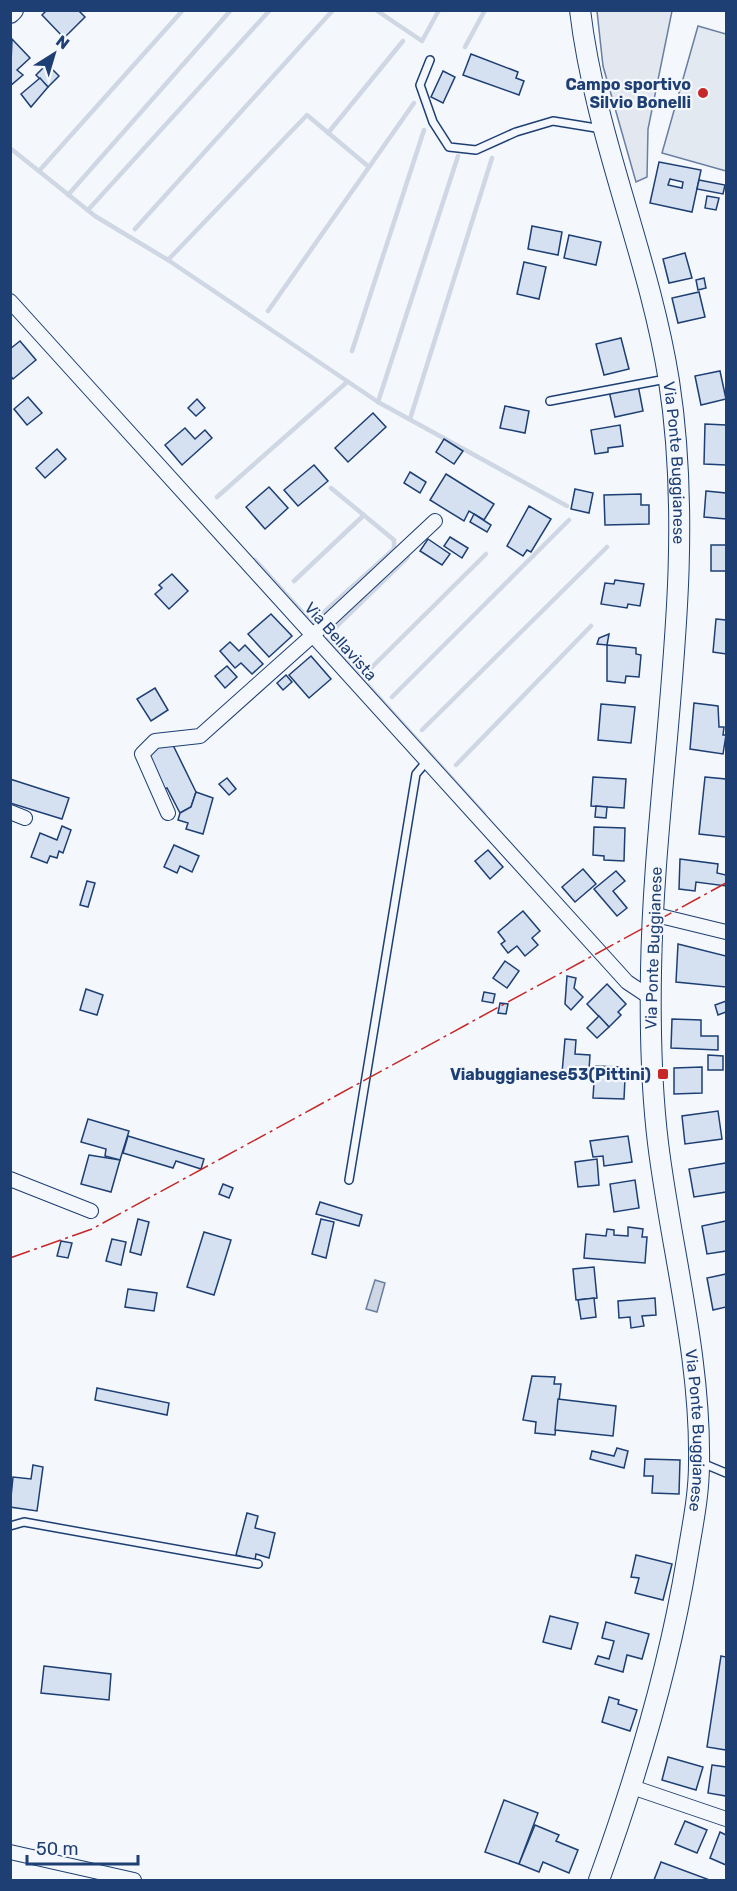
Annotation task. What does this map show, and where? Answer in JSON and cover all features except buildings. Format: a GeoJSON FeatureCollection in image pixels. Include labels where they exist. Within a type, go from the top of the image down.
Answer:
{"type":"FeatureCollection","features":[{"type":"Feature","properties":{"kind":"main road","name":"Via Ponte Buggianese"},"geometry":{"type":"LineString","coordinates":[[580,10],[589,78],[651,296],[669,379],[677,453],[678,573],[652,914],[651,1077],[658,1147],[692,1357],[699,1462],[696,1506],[681,1594],[656,1706],[632,1787],[599,1881]]}},
{"type":"Feature","properties":{"kind":"street","name":"Via Bellavista"},"geometry":{"type":"LineString","coordinates":[[10,301],[627,982],[651,999]]}},
{"type":"Feature","properties":{"kind":"street"},"geometry":{"type":"LineString","coordinates":[[168,813],[142,754],[155,741],[200,736],[435,521]]}},
{"type":"Feature","properties":{"kind":"street"},"geometry":{"type":"LineString","coordinates":[[10,812],[25,818]]}},
{"type":"Feature","properties":{"kind":"street"},"geometry":{"type":"LineString","coordinates":[[652,914],[726,932]]}},
{"type":"Feature","properties":{"kind":"street"},"geometry":{"type":"LineString","coordinates":[[10,1179],[91,1210]]}},
{"type":"Feature","properties":{"kind":"street"},"geometry":{"type":"LineString","coordinates":[[632,1787],[726,1819]]}},
{"type":"Feature","properties":{"kind":"street"},"geometry":{"type":"LineString","coordinates":[[10,1852],[134,1881]]}},
{"type":"Feature","properties":{"kind":"lane"},"geometry":{"type":"LineString","coordinates":[[430,60],[420,85],[433,122],[449,147],[476,150],[516,132],[553,121],[604,129]]}},
{"type":"Feature","properties":{"kind":"lane"},"geometry":{"type":"LineString","coordinates":[[550,400],[669,379]]}},
{"type":"Feature","properties":{"kind":"lane"},"geometry":{"type":"LineString","coordinates":[[350,1180],[416,774],[426,761]]}},
{"type":"Feature","properties":{"kind":"lane"},"geometry":{"type":"LineString","coordinates":[[699,1462],[726,1473]]}},
{"type":"Feature","properties":{"kind":"lane"},"geometry":{"type":"LineString","coordinates":[[10,1526],[24,1522],[258,1564]]}},
{"type":"Feature","properties":{"kind":"shaded area"},"geometry":{"type":"Polygon","coordinates":[[[597,11],[672,11],[648,129],[647,177],[636,182],[603,66],[597,11]]]}},
{"type":"Feature","properties":{"kind":"shaded area","name":"Campo sportivo Silvio Bonelli"},"geometry":{"type":"Polygon","coordinates":[[[698,26],[726,34],[726,171],[662,153],[698,26]]]}},
{"type":"Feature","properties":{"kind":"shaded area"},"geometry":{"type":"Polygon","coordinates":[[[375,1280],[385,1283],[377,1312],[366,1309],[375,1280]]]}},
{"type":"Feature","properties":{"kind":"waterway"},"geometry":{"type":"LineString","coordinates":[[39,171],[183,10]]}},
{"type":"Feature","properties":{"kind":"waterway"},"geometry":{"type":"LineString","coordinates":[[68,195],[231,10]]}},
{"type":"Feature","properties":{"kind":"waterway"},"geometry":{"type":"LineString","coordinates":[[88,210],[270,10]]}},
{"type":"Feature","properties":{"kind":"waterway"},"geometry":{"type":"LineString","coordinates":[[135,229],[333,10]]}},
{"type":"Feature","properties":{"kind":"waterway"},"geometry":{"type":"LineString","coordinates":[[376,10],[422,41],[439,10]]}},
{"type":"Feature","properties":{"kind":"waterway"},"geometry":{"type":"LineString","coordinates":[[465,47],[485,10]]}},
{"type":"Feature","properties":{"kind":"waterway"},"geometry":{"type":"LineString","coordinates":[[328,133],[403,41]]}},
{"type":"Feature","properties":{"kind":"waterway"},"geometry":{"type":"LineString","coordinates":[[268,311],[414,103]]}},
{"type":"Feature","properties":{"kind":"waterway"},"geometry":{"type":"LineString","coordinates":[[168,260],[307,115],[369,167]]}},
{"type":"Feature","properties":{"kind":"waterway"},"geometry":{"type":"LineString","coordinates":[[352,351],[424,130]]}},
{"type":"Feature","properties":{"kind":"waterway"},"geometry":{"type":"LineString","coordinates":[[10,148],[95,216],[168,260],[378,402],[567,506]]}},
{"type":"Feature","properties":{"kind":"waterway"},"geometry":{"type":"LineString","coordinates":[[378,402],[458,156]]}},
{"type":"Feature","properties":{"kind":"waterway"},"geometry":{"type":"LineString","coordinates":[[410,419],[492,158]]}},
{"type":"Feature","properties":{"kind":"waterway"},"geometry":{"type":"LineString","coordinates":[[217,497],[346,383]]}},
{"type":"Feature","properties":{"kind":"waterway"},"geometry":{"type":"LineString","coordinates":[[255,560],[312,623],[394,549],[394,540],[331,488]]}},
{"type":"Feature","properties":{"kind":"waterway"},"geometry":{"type":"LineString","coordinates":[[294,581],[364,515]]}},
{"type":"Feature","properties":{"kind":"waterway"},"geometry":{"type":"LineString","coordinates":[[392,697],[569,520]]}},
{"type":"Feature","properties":{"kind":"waterway"},"geometry":{"type":"LineString","coordinates":[[422,730],[607,547]]}},
{"type":"Feature","properties":{"kind":"waterway"},"geometry":{"type":"LineString","coordinates":[[368,671],[486,554]]}},
{"type":"Feature","properties":{"kind":"waterway"},"geometry":{"type":"LineString","coordinates":[[333,630],[408,557]]}},
{"type":"Feature","properties":{"kind":"waterway"},"geometry":{"type":"LineString","coordinates":[[456,765],[591,626]]}},
{"type":"Feature","properties":{"kind":"waterway"},"geometry":{"type":"LineString","coordinates":[[327,640],[484,814]]}},
{"type":"Feature","properties":{"kind":"power"},"geometry":{"type":"LineString","coordinates":[[10,1258],[92,1229],[726,883]]}},
{"type":"Feature","properties":{"kind":"place","name":"Campo sportivo Silvio Bonelli"},"geometry":{"type":"Point","coordinates":[703,93]}},
{"type":"Feature","properties":{"kind":"place","name":"Viabuggianese53(Pittini)"},"geometry":{"type":"Point","coordinates":[663,1074]}}]}
